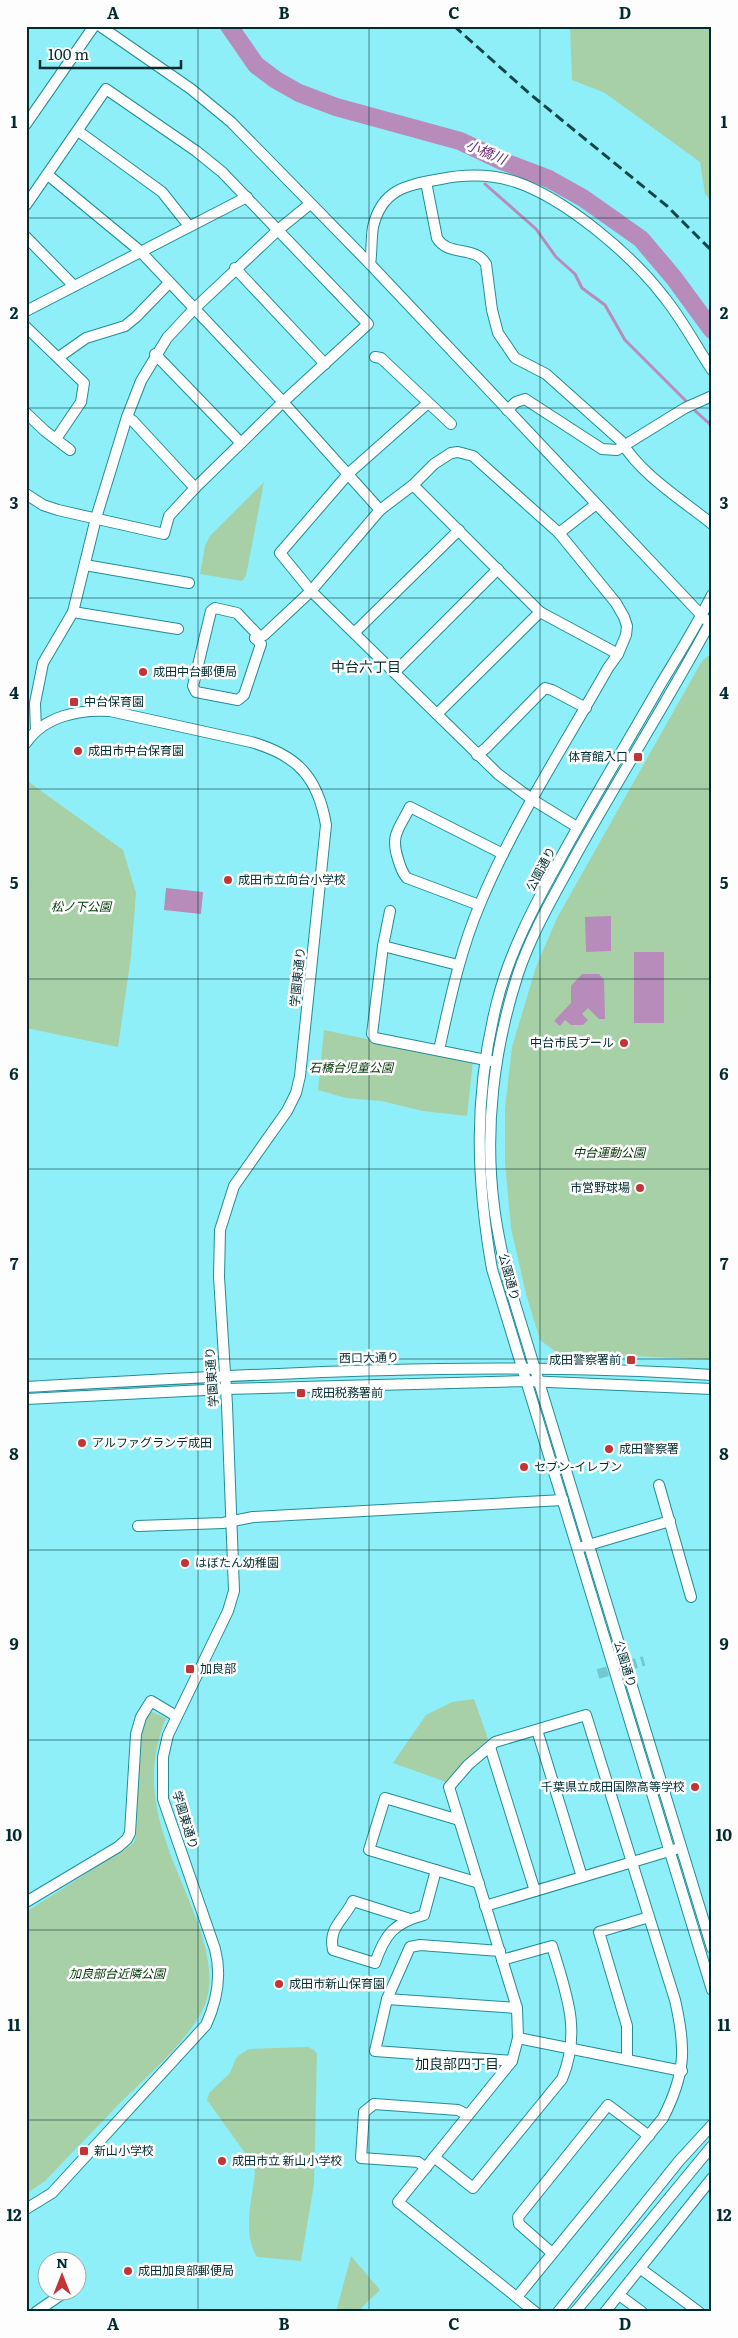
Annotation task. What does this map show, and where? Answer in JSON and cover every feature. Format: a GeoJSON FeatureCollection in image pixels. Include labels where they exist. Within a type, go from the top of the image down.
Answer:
{"type":"FeatureCollection","features":[{"type":"Feature","properties":{"kind":"street"},"geometry":{"type":"LineString","coordinates":[[26,124],[94,26]]}},
{"type":"Feature","properties":{"kind":"street"},"geometry":{"type":"LineString","coordinates":[[100,26],[215,107],[370,264],[595,505],[709,622]]}},
{"type":"Feature","properties":{"kind":"street"},"geometry":{"type":"LineString","coordinates":[[26,205],[107,87],[202,155],[247,198],[368,324],[283,402],[195,488],[169,516],[164,534],[43,505],[26,494]]}},
{"type":"Feature","properties":{"kind":"street"},"geometry":{"type":"LineString","coordinates":[[78,131],[162,192],[189,226]]}},
{"type":"Feature","properties":{"kind":"street"},"geometry":{"type":"LineString","coordinates":[[48,175],[140,252],[283,402],[349,473],[380,510]]}},
{"type":"Feature","properties":{"kind":"street"},"geometry":{"type":"LineString","coordinates":[[370,264],[373,228],[377,216],[387,198],[402,188],[471,175],[494,177],[516,182],[565,208],[630,259],[664,297],[712,370]]}},
{"type":"Feature","properties":{"kind":"street"},"geometry":{"type":"LineString","coordinates":[[426,182],[436,238],[441,245],[447,249],[476,254],[486,264],[492,310],[498,333],[515,358],[546,374],[598,420],[630,455],[683,503],[712,524]]}},
{"type":"Feature","properties":{"kind":"street"},"geometry":{"type":"LineString","coordinates":[[26,311],[247,198]]}},
{"type":"Feature","properties":{"kind":"street"},"geometry":{"type":"LineString","coordinates":[[36,731],[35,703],[43,663],[73,612],[96,518],[127,417],[141,381],[155,354],[194,309],[235,268],[310,204]]}},
{"type":"Feature","properties":{"kind":"street"},"geometry":{"type":"LineString","coordinates":[[26,237],[74,286]]}},
{"type":"Feature","properties":{"kind":"street"},"geometry":{"type":"LineString","coordinates":[[235,268],[325,364]]}},
{"type":"Feature","properties":{"kind":"street"},"geometry":{"type":"LineString","coordinates":[[59,357],[86,338],[125,326],[169,283]]}},
{"type":"Feature","properties":{"kind":"street"},"geometry":{"type":"LineString","coordinates":[[26,327],[84,383],[81,402],[56,438]]}},
{"type":"Feature","properties":{"kind":"street"},"geometry":{"type":"LineString","coordinates":[[155,354],[241,443]]}},
{"type":"Feature","properties":{"kind":"street"},"geometry":{"type":"LineString","coordinates":[[375,357],[381,358],[451,424]]}},
{"type":"Feature","properties":{"kind":"street"},"geometry":{"type":"LineString","coordinates":[[507,410],[516,402],[525,399],[602,449],[613,450],[690,406],[712,396]]}},
{"type":"Feature","properties":{"kind":"street"},"geometry":{"type":"LineString","coordinates":[[428,403],[349,473],[280,553],[311,591],[355,632],[477,755],[498,774],[533,800],[577,827]]}},
{"type":"Feature","properties":{"kind":"street"},"geometry":{"type":"LineString","coordinates":[[26,413],[45,431],[70,450]]}},
{"type":"Feature","properties":{"kind":"street"},"geometry":{"type":"LineString","coordinates":[[127,417],[133,421],[195,488]]}},
{"type":"Feature","properties":{"kind":"street"},"geometry":{"type":"LineString","coordinates":[[255,638],[264,635],[311,591],[380,510],[412,485],[444,456],[458,452],[466,453],[482,465],[559,533],[616,603],[624,617],[627,626],[626,635],[618,654],[503,854],[479,905],[458,965],[439,1050]]}},
{"type":"Feature","properties":{"kind":"street"},"geometry":{"type":"LineString","coordinates":[[412,485],[540,612],[618,654]]}},
{"type":"Feature","properties":{"kind":"street"},"geometry":{"type":"LineString","coordinates":[[559,533],[595,505]]}},
{"type":"Feature","properties":{"kind":"street"},"geometry":{"type":"LineString","coordinates":[[355,632],[459,530]]}},
{"type":"Feature","properties":{"kind":"street"},"geometry":{"type":"LineString","coordinates":[[84,565],[188,583]]}},
{"type":"Feature","properties":{"kind":"street"},"geometry":{"type":"LineString","coordinates":[[395,672],[498,569]]}},
{"type":"Feature","properties":{"kind":"street","name":"公園通り"},"geometry":{"type":"LineString","coordinates":[[712,595],[709,622],[540,922],[519,974],[504,1027],[497,1062],[492,1106],[491,1138],[494,1205],[509,1284],[712,1948]]}},
{"type":"Feature","properties":{"kind":"street"},"geometry":{"type":"LineString","coordinates":[[215,608],[237,612],[259,636],[255,638],[261,644],[244,695],[238,700],[196,692],[193,686],[211,611],[215,608]]}},
{"type":"Feature","properties":{"kind":"street"},"geometry":{"type":"LineString","coordinates":[[73,612],[178,629]]}},
{"type":"Feature","properties":{"kind":"street"},"geometry":{"type":"LineString","coordinates":[[436,714],[540,612]]}},
{"type":"Feature","properties":{"kind":"street","name":"公園通り"},"geometry":{"type":"LineString","coordinates":[[709,622],[577,827],[548,880],[516,947],[496,1005],[485,1060],[478,1145],[483,1220],[492,1268],[712,1990]]}},
{"type":"Feature","properties":{"kind":"street"},"geometry":{"type":"LineString","coordinates":[[477,755],[545,688],[586,708]]}},
{"type":"Feature","properties":{"kind":"street","name":"学園東通り"},"geometry":{"type":"LineString","coordinates":[[26,743],[36,731],[57,719],[89,709],[110,711],[251,742],[271,748],[301,767],[311,779],[324,809],[326,825],[301,1066],[296,1093],[287,1110],[234,1186],[220,1230],[219,1262],[234,1591],[228,1611],[176,1716],[168,1735],[163,1757],[163,1800],[218,1960],[217,1994],[206,2025],[52,2193],[26,2209]]}},
{"type":"Feature","properties":{"kind":"street"},"geometry":{"type":"LineString","coordinates":[[479,905],[407,878],[401,869],[393,845],[397,832],[410,807],[445,823],[503,854]]}},
{"type":"Feature","properties":{"kind":"street"},"geometry":{"type":"LineString","coordinates":[[390,911],[383,946],[372,1034],[375,1038],[497,1062]]}},
{"type":"Feature","properties":{"kind":"street"},"geometry":{"type":"LineString","coordinates":[[383,946],[458,965]]}},
{"type":"Feature","properties":{"kind":"street","name":"西口大通り"},"geometry":{"type":"LineString","coordinates":[[26,1387],[354,1370],[534,1368],[605,1369],[712,1375]]}},
{"type":"Feature","properties":{"kind":"street"},"geometry":{"type":"LineString","coordinates":[[26,1399],[225,1389],[526,1381],[620,1384],[712,1390]]}},
{"type":"Feature","properties":{"kind":"street"},"geometry":{"type":"LineString","coordinates":[[659,1485],[691,1597]]}},
{"type":"Feature","properties":{"kind":"street"},"geometry":{"type":"LineString","coordinates":[[138,1526],[223,1523],[253,1517],[563,1500]]}},
{"type":"Feature","properties":{"kind":"street"},"geometry":{"type":"LineString","coordinates":[[576,1548],[670,1521]]}},
{"type":"Feature","properties":{"kind":"street"},"geometry":{"type":"LineString","coordinates":[[26,1902],[118,1847],[126,1839],[132,1822],[136,1734],[141,1717],[151,1701],[176,1716]]}},
{"type":"Feature","properties":{"kind":"street"},"geometry":{"type":"LineString","coordinates":[[516,2297],[650,2136],[663,2118],[674,2096],[682,2071],[683,2040],[681,2024],[586,1715],[495,1742],[468,1765],[449,1787],[517,2008],[518,2038],[512,2061],[398,2202],[516,2297],[535,2312]]}},
{"type":"Feature","properties":{"kind":"street"},"geometry":{"type":"LineString","coordinates":[[537,1730],[582,1877]]}},
{"type":"Feature","properties":{"kind":"street"},"geometry":{"type":"LineString","coordinates":[[490,1747],[535,1891]]}},
{"type":"Feature","properties":{"kind":"street"},"geometry":{"type":"LineString","coordinates":[[459,1820],[385,1798],[369,1850],[479,1883]]}},
{"type":"Feature","properties":{"kind":"street"},"geometry":{"type":"LineString","coordinates":[[485,1906],[681,1848]]}},
{"type":"Feature","properties":{"kind":"street"},"geometry":{"type":"LineString","coordinates":[[410,1919],[353,1901],[332,1933],[334,1950],[375,1963],[382,1944],[399,1923],[424,1915],[436,1870]]}},
{"type":"Feature","properties":{"kind":"street"},"geometry":{"type":"LineString","coordinates":[[701,1914],[712,1911]]}},
{"type":"Feature","properties":{"kind":"street"},"geometry":{"type":"LineString","coordinates":[[627,2060],[627,2026],[599,1932],[649,1917]]}},
{"type":"Feature","properties":{"kind":"street"},"geometry":{"type":"LineString","coordinates":[[434,2157],[473,2188],[562,2079],[573,2039],[571,2012],[552,1946],[501,1955],[420,1945],[410,1947],[387,1999],[375,2051],[512,2061]]}},
{"type":"Feature","properties":{"kind":"street"},"geometry":{"type":"LineString","coordinates":[[387,1999],[517,2008]]}},
{"type":"Feature","properties":{"kind":"street"},"geometry":{"type":"LineString","coordinates":[[518,2038],[682,2071]]}},
{"type":"Feature","properties":{"kind":"street"},"geometry":{"type":"LineString","coordinates":[[426,2168],[418,2162],[360,2158],[364,2112],[374,2104],[458,2110],[468,2115]]}},
{"type":"Feature","properties":{"kind":"street"},"geometry":{"type":"LineString","coordinates":[[552,2253],[519,2224],[518,2217],[608,2105],[650,2136]]}},
{"type":"Feature","properties":{"kind":"street"},"geometry":{"type":"LineString","coordinates":[[558,2312],[679,2161],[712,2125]]}},
{"type":"Feature","properties":{"kind":"street"},"geometry":{"type":"LineString","coordinates":[[575,2312],[712,2146]]}},
{"type":"Feature","properties":{"kind":"street"},"geometry":{"type":"LineString","coordinates":[[605,2312],[712,2178]]}},
{"type":"Feature","properties":{"kind":"street"},"geometry":{"type":"LineString","coordinates":[[641,2269],[698,2312]]}},
{"type":"Feature","properties":{"kind":"street"},"geometry":{"type":"LineString","coordinates":[[619,2295],[642,2312]]}},
{"type":"Feature","properties":{"kind":"street"},"geometry":{"type":"LineString","coordinates":[[36,2312],[53,2300]]}},
{"type":"Feature","properties":{"kind":"green space"},"geometry":{"type":"Polygon","coordinates":[[[570,26],[712,26],[712,201],[705,194],[700,162],[605,93],[572,80],[570,26]]]}},
{"type":"Feature","properties":{"kind":"green space"},"geometry":{"type":"Polygon","coordinates":[[[264,482],[246,576],[242,581],[200,574],[205,546],[209,537],[264,482]]]}},
{"type":"Feature","properties":{"kind":"green space","name":"中台運動公園"},"geometry":{"type":"Polygon","coordinates":[[[708,656],[712,656],[712,1360],[556,1352],[540,1340],[526,1294],[511,1228],[505,1163],[505,1108],[512,1047],[536,967],[557,918],[702,661],[708,656]]]}},
{"type":"Feature","properties":{"kind":"green space","name":"松ノ下公園"},"geometry":{"type":"Polygon","coordinates":[[[26,780],[123,850],[136,893],[131,956],[118,1047],[26,1028],[26,780]]]}},
{"type":"Feature","properties":{"kind":"green space","name":"石橋台児童公園"},"geometry":{"type":"Polygon","coordinates":[[[324,1030],[473,1061],[467,1116],[423,1111],[381,1101],[346,1098],[318,1090],[324,1030]]]}},
{"type":"Feature","properties":{"kind":"green space"},"geometry":{"type":"Polygon","coordinates":[[[474,1699],[488,1739],[446,1782],[393,1763],[426,1715],[452,1702],[474,1699]]]}},
{"type":"Feature","properties":{"kind":"green space","name":"加良部台近隣公園"},"geometry":{"type":"Polygon","coordinates":[[[150,1711],[166,1718],[158,1745],[154,1770],[155,1794],[159,1818],[166,1841],[194,1913],[207,1955],[209,1988],[207,1998],[202,2012],[193,2026],[169,2055],[45,2181],[26,2194],[26,1912],[134,1843],[136,1835],[140,1735],[142,1721],[150,1711]]]}},
{"type":"Feature","properties":{"kind":"green space"},"geometry":{"type":"Polygon","coordinates":[[[308,2047],[317,2054],[314,2184],[301,2261],[257,2257],[252,2248],[249,2227],[255,2173],[253,2164],[207,2100],[209,2093],[230,2073],[236,2058],[249,2049],[308,2047]]]}},
{"type":"Feature","properties":{"kind":"green space"},"geometry":{"type":"Polygon","coordinates":[[[351,2256],[380,2290],[357,2312],[336,2312],[351,2256]]]}},
{"type":"Feature","properties":{"kind":"shaded area"},"geometry":{"type":"Polygon","coordinates":[[[166,888],[203,892],[201,914],[164,910],[166,888]]]}},
{"type":"Feature","properties":{"kind":"shaded area"},"geometry":{"type":"Polygon","coordinates":[[[611,916],[611,951],[586,952],[585,917],[611,916]]]}},
{"type":"Feature","properties":{"kind":"shaded area"},"geometry":{"type":"Polygon","coordinates":[[[634,952],[664,952],[664,1023],[634,1023],[634,952]]]}},
{"type":"Feature","properties":{"kind":"shaded area"},"geometry":{"type":"Polygon","coordinates":[[[582,974],[599,974],[604,980],[605,1019],[599,1019],[588,1008],[582,1014],[588,1020],[583,1025],[571,1025],[565,1020],[560,1026],[554,1021],[571,1003],[571,986],[582,974]]]}},
{"type":"Feature","properties":{"kind":"waterway","name":"小橋川"},"geometry":{"type":"LineString","coordinates":[[229,26],[256,65],[276,80],[299,93],[336,107],[460,141],[502,161],[549,179],[583,198],[641,239],[674,278],[712,330]]}},
{"type":"Feature","properties":{"kind":"waterway","name":"小橋川"},"geometry":{"type":"LineString","coordinates":[[471,155],[473,147]]}},
{"type":"Feature","properties":{"kind":"waterway"},"geometry":{"type":"LineString","coordinates":[[485,184],[536,229],[556,257],[575,274],[582,288],[605,305],[625,340],[688,403]]}},
{"type":"Feature","properties":{"kind":"waterway"},"geometry":{"type":"LineString","coordinates":[[692,408],[712,426]]}},
{"type":"Feature","properties":{"kind":"tunnel"},"geometry":{"type":"LineString","coordinates":[[598,1674],[644,1661]]}},
{"type":"Feature","properties":{"kind":"railway"},"geometry":{"type":"LineString","coordinates":[[454,26],[530,94],[667,206],[712,251]]}},
{"type":"Feature","properties":{"kind":"place","name":"成田中台郵便局"},"geometry":{"type":"Point","coordinates":[143,672]}},
{"type":"Feature","properties":{"kind":"place","name":"中台保育園"},"geometry":{"type":"Point","coordinates":[74,702]}},
{"type":"Feature","properties":{"kind":"place","name":"成田市中台保育園"},"geometry":{"type":"Point","coordinates":[78,751]}},
{"type":"Feature","properties":{"kind":"place","name":"体育館入口"},"geometry":{"type":"Point","coordinates":[638,757]}},
{"type":"Feature","properties":{"kind":"place","name":"成田市立向台小学校"},"geometry":{"type":"Point","coordinates":[228,880]}},
{"type":"Feature","properties":{"kind":"place","name":"中台市民プール"},"geometry":{"type":"Point","coordinates":[624,1043]}},
{"type":"Feature","properties":{"kind":"place","name":"市営野球場"},"geometry":{"type":"Point","coordinates":[640,1188]}},
{"type":"Feature","properties":{"kind":"place","name":"成田警察署前"},"geometry":{"type":"Point","coordinates":[631,1360]}},
{"type":"Feature","properties":{"kind":"place","name":"成田税務署前"},"geometry":{"type":"Point","coordinates":[301,1393]}},
{"type":"Feature","properties":{"kind":"place","name":"アルファグランデ成田"},"geometry":{"type":"Point","coordinates":[82,1443]}},
{"type":"Feature","properties":{"kind":"place","name":"成田警察署"},"geometry":{"type":"Point","coordinates":[609,1449]}},
{"type":"Feature","properties":{"kind":"place","name":"セブン-イレブン"},"geometry":{"type":"Point","coordinates":[524,1467]}},
{"type":"Feature","properties":{"kind":"place","name":"はぼたん幼稚園"},"geometry":{"type":"Point","coordinates":[185,1563]}},
{"type":"Feature","properties":{"kind":"place","name":"加良部"},"geometry":{"type":"Point","coordinates":[190,1669]}},
{"type":"Feature","properties":{"kind":"place","name":"千葉県立成田国際高等学校"},"geometry":{"type":"Point","coordinates":[695,1787]}},
{"type":"Feature","properties":{"kind":"place","name":"成田市新山保育園"},"geometry":{"type":"Point","coordinates":[279,1984]}},
{"type":"Feature","properties":{"kind":"place","name":"新山小学校"},"geometry":{"type":"Point","coordinates":[84,2151]}},
{"type":"Feature","properties":{"kind":"place","name":"成田市立 新山小学校"},"geometry":{"type":"Point","coordinates":[222,2161]}},
{"type":"Feature","properties":{"kind":"place","name":"成田加良部郵便局"},"geometry":{"type":"Point","coordinates":[128,2271]}},
{"type":"Feature","properties":{"kind":"district","name":"中台六丁目"},"geometry":{"type":"Point","coordinates":[366,667]}},
{"type":"Feature","properties":{"kind":"district","name":"加良部四丁目"},"geometry":{"type":"Point","coordinates":[457,2064]}}]}
